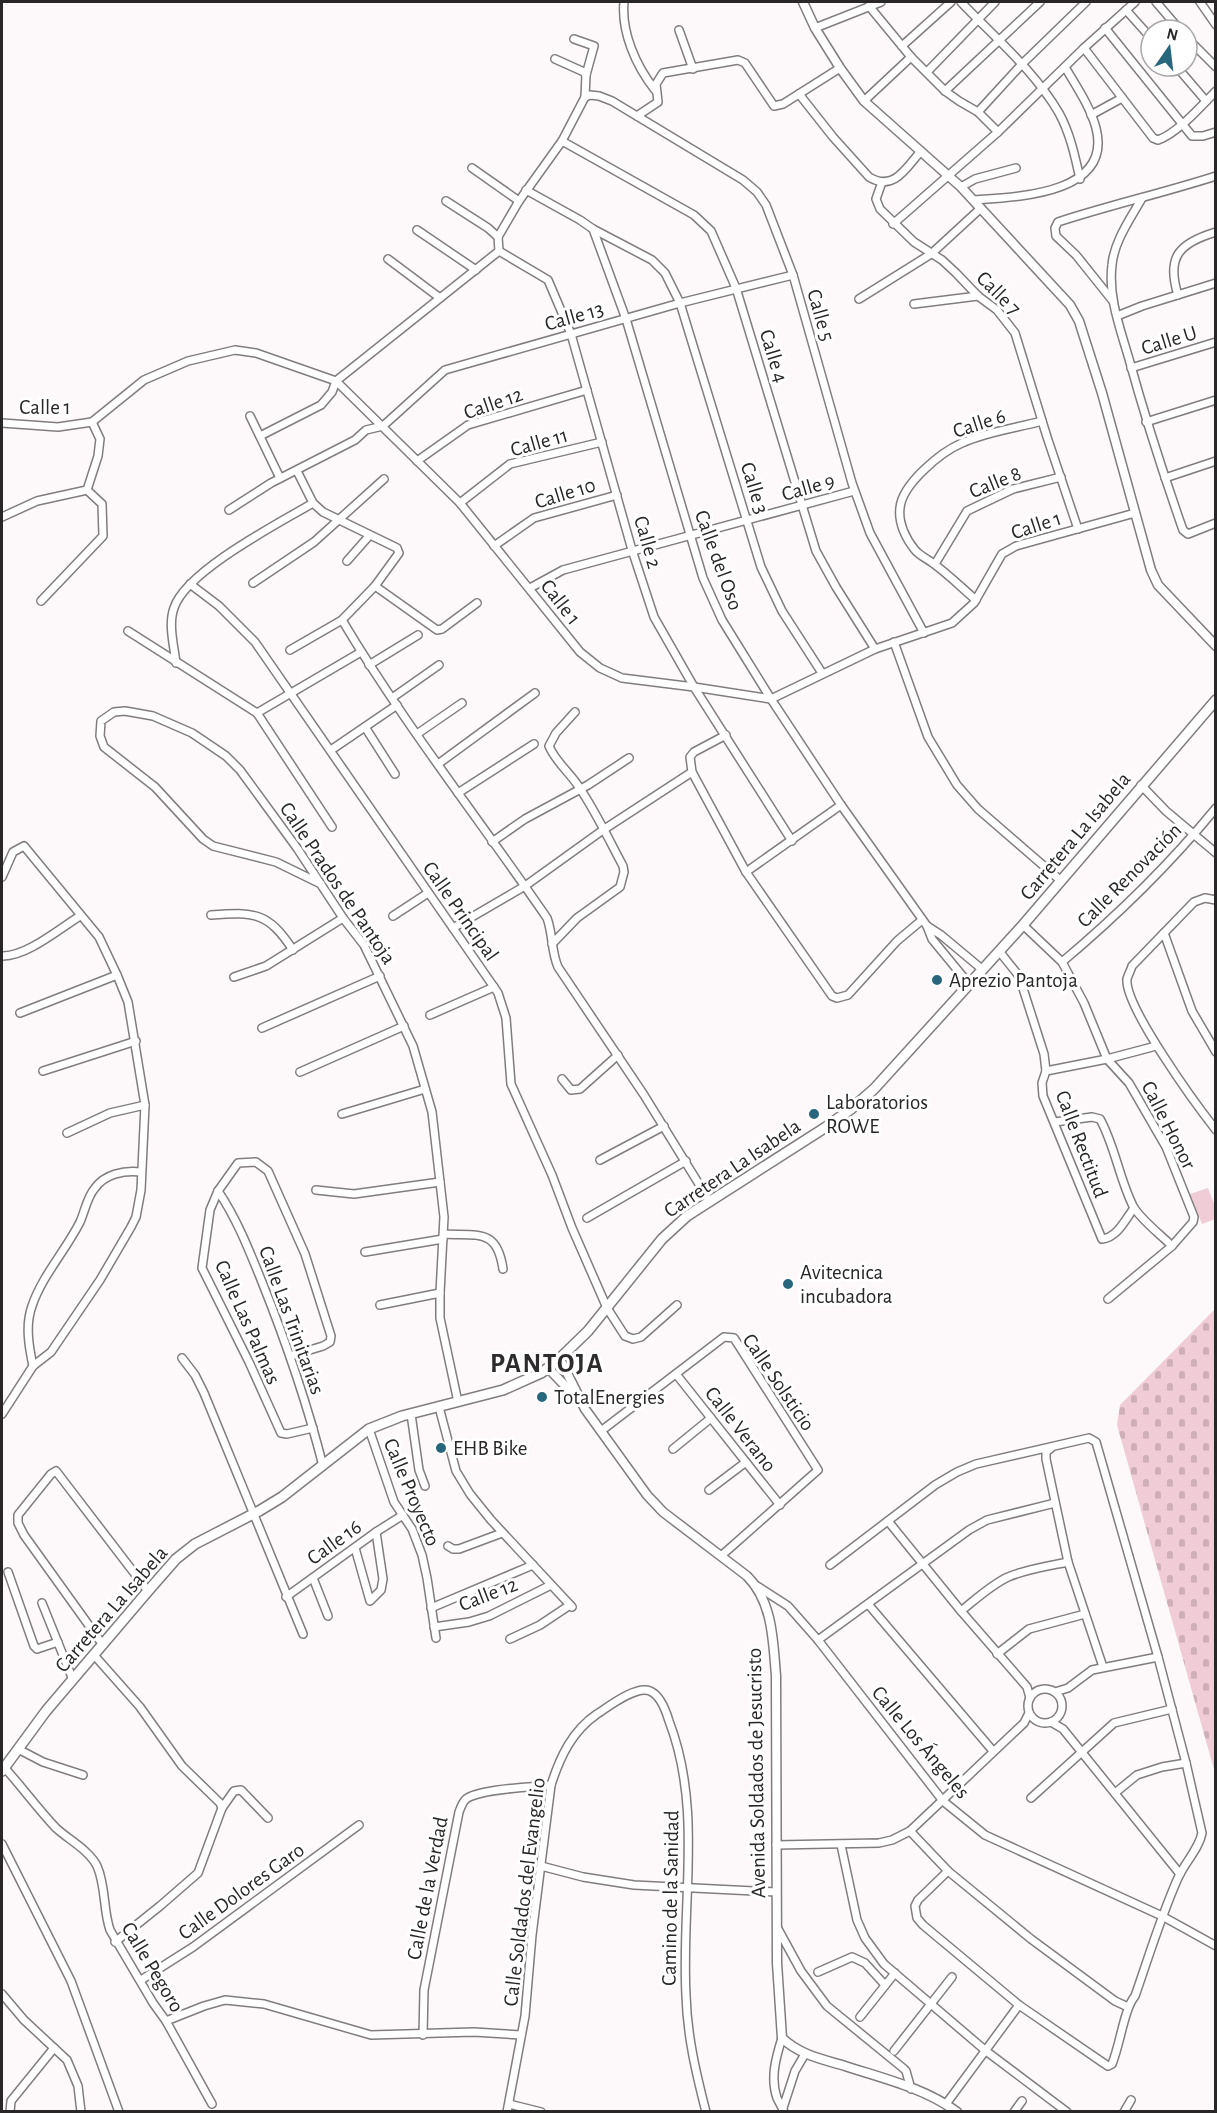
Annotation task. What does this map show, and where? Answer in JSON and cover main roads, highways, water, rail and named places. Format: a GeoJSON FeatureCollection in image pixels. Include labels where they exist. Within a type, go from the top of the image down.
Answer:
{"type":"FeatureCollection","features":[{"type":"Feature","properties":{"kind":"main road","name":"Carretera La Isabela"},"geometry":{"type":"LineString","coordinates":[[3,1769],[73,1680],[148,1591],[176,1559],[195,1544],[254,1514],[289,1492],[369,1429],[385,1421],[503,1390],[548,1368],[588,1331],[662,1239],[687,1216],[851,1110],[896,1068],[1023,925],[1215,700]]}},
{"type":"Feature","properties":{"kind":"place","name":"Aprezio Pantoja"},"geometry":{"type":"Point","coordinates":[937,980]}},
{"type":"Feature","properties":{"kind":"place","name":"Laboratorios ROWE"},"geometry":{"type":"Point","coordinates":[814,1114]}},
{"type":"Feature","properties":{"kind":"place","name":"Avitecnica incubadora"},"geometry":{"type":"Point","coordinates":[788,1284]}},
{"type":"Feature","properties":{"kind":"place","name":"TotalEnergies"},"geometry":{"type":"Point","coordinates":[542,1397]}},
{"type":"Feature","properties":{"kind":"place","name":"EHB Bike"},"geometry":{"type":"Point","coordinates":[441,1448]}},
{"type":"Feature","properties":{"kind":"district","name":"PANTOJA"},"geometry":{"type":"Point","coordinates":[547,1363]}}]}
